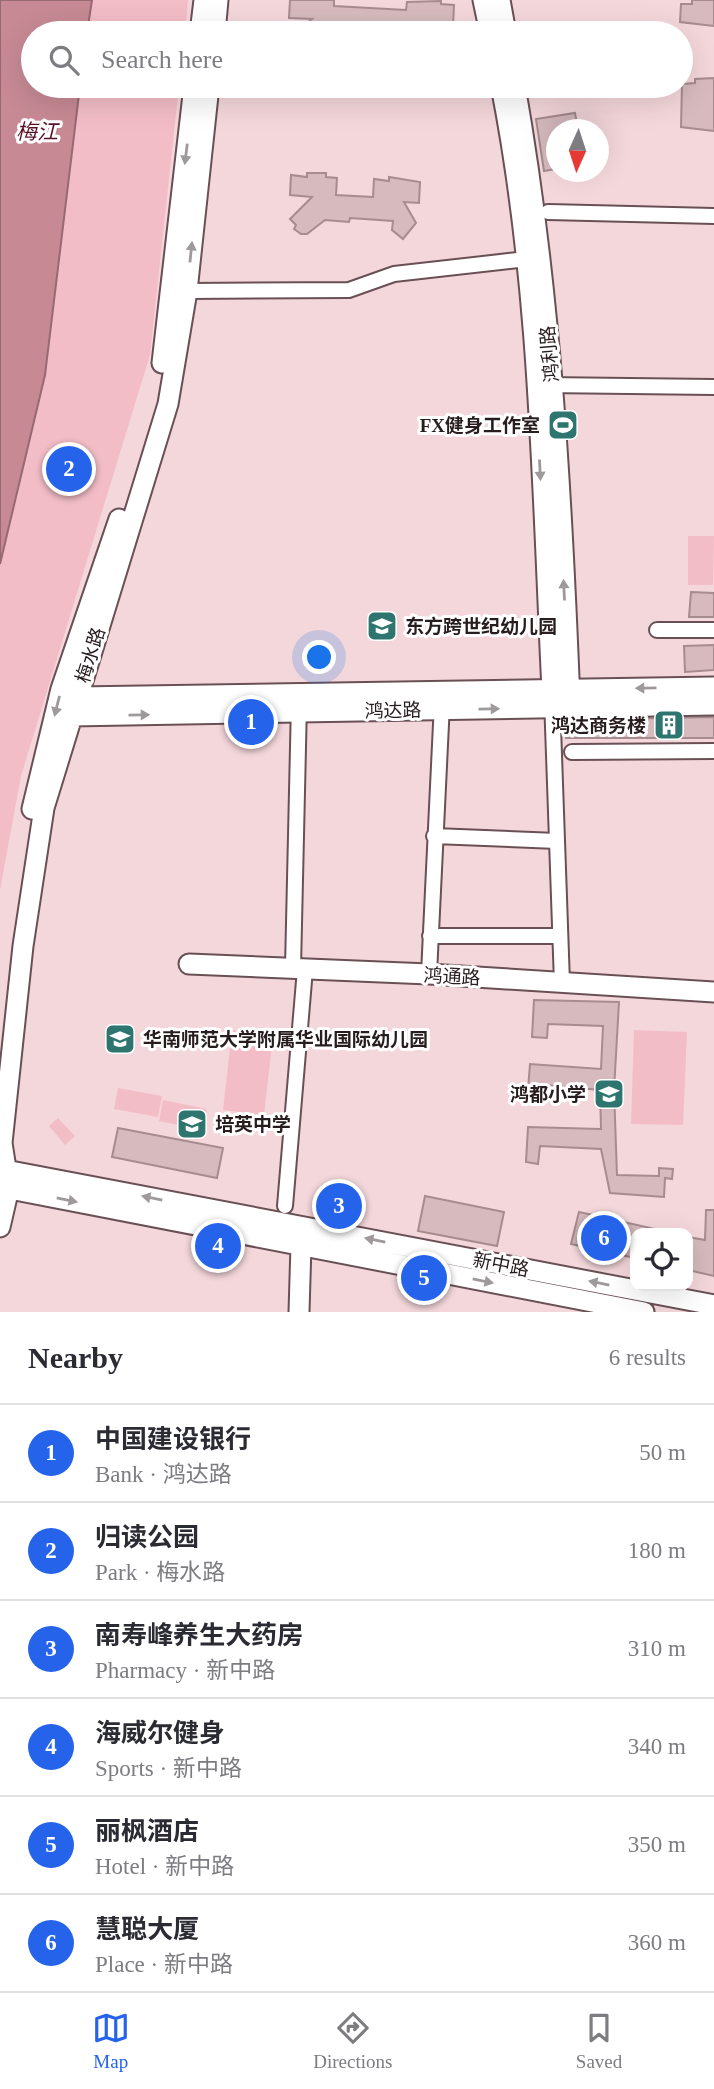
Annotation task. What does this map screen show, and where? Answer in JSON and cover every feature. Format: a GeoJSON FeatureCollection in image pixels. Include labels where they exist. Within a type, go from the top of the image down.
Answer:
{"type":"FeatureCollection","features":[{"type":"Feature","properties":{"kind":"main road"},"geometry":{"type":"LineString","coordinates":[[201,21],[204,0]]}},
{"type":"Feature","properties":{"kind":"main road"},"geometry":{"type":"LineString","coordinates":[[216,21],[218,0]]}},
{"type":"Feature","properties":{"kind":"main road"},"geometry":{"type":"LineString","coordinates":[[484,0],[488,21]]}},
{"type":"Feature","properties":{"kind":"main road"},"geometry":{"type":"LineString","coordinates":[[500,0],[504,21]]}},
{"type":"Feature","properties":{"kind":"main road","name":"梅水路"},"geometry":{"type":"LineString","coordinates":[[0,1038],[24,848],[61,689],[158,404],[193,98]]}},
{"type":"Feature","properties":{"kind":"main road","name":"梅水路"},"geometry":{"type":"LineString","coordinates":[[0,1227],[4,1178],[2,1143],[34,864],[44,808],[168,404],[187,291],[208,98]]}},
{"type":"Feature","properties":{"kind":"main road","name":"鸿利路"},"geometry":{"type":"LineString","coordinates":[[502,98],[512,146],[544,385]]}},
{"type":"Feature","properties":{"kind":"main road","name":"鸿利路"},"geometry":{"type":"LineString","coordinates":[[517,98],[539,246],[561,698]]}},
{"type":"Feature","properties":{"kind":"main road","name":"鸿达路"},"geometry":{"type":"LineString","coordinates":[[77,697],[299,703],[442,701],[561,698],[714,687]]}},
{"type":"Feature","properties":{"kind":"main road","name":"鸿达路"},"geometry":{"type":"LineString","coordinates":[[561,698],[714,705]]}},
{"type":"Feature","properties":{"kind":"main road","name":"鸿达路"},"geometry":{"type":"LineString","coordinates":[[71,716],[299,703]]}},
{"type":"Feature","properties":{"kind":"main road","name":"鸿通路"},"geometry":{"type":"LineString","coordinates":[[189,964],[429,974],[714,992]]}},
{"type":"Feature","properties":{"kind":"main road","name":"新中路"},"geometry":{"type":"LineString","coordinates":[[4,1178],[301,1245],[644,1312]]}},
{"type":"Feature","properties":{"kind":"main road","name":"新中路"},"geometry":{"type":"LineString","coordinates":[[4,1178],[714,1305]]}},
{"type":"Feature","properties":{"kind":"main road"},"geometry":{"type":"LineString","coordinates":[[299,1312],[301,1245]]}},
{"type":"Feature","properties":{"kind":"street"},"geometry":{"type":"LineString","coordinates":[[548,212],[714,216]]}},
{"type":"Feature","properties":{"kind":"street"},"geometry":{"type":"LineString","coordinates":[[187,291],[349,290],[394,274],[527,259]]}},
{"type":"Feature","properties":{"kind":"street"},"geometry":{"type":"LineString","coordinates":[[544,385],[714,387]]}},
{"type":"Feature","properties":{"kind":"street"},"geometry":{"type":"LineString","coordinates":[[657,630],[714,630]]}},
{"type":"Feature","properties":{"kind":"street"},"geometry":{"type":"LineString","coordinates":[[561,698],[557,841],[562,983]]}},
{"type":"Feature","properties":{"kind":"street"},"geometry":{"type":"LineString","coordinates":[[429,974],[442,701]]}},
{"type":"Feature","properties":{"kind":"street"},"geometry":{"type":"LineString","coordinates":[[285,1206],[299,968],[299,703]]}},
{"type":"Feature","properties":{"kind":"street"},"geometry":{"type":"LineString","coordinates":[[572,752],[714,751]]}},
{"type":"Feature","properties":{"kind":"street"},"geometry":{"type":"LineString","coordinates":[[434,836],[557,841]]}},
{"type":"Feature","properties":{"kind":"street"},"geometry":{"type":"LineString","coordinates":[[430,936],[560,936]]}},
{"type":"Feature","properties":{"kind":"shaded area"},"geometry":{"type":"Polygon","coordinates":[[[92,0],[188,0],[186,21],[89,21],[92,0]]]}},
{"type":"Feature","properties":{"kind":"shaded area"},"geometry":{"type":"Polygon","coordinates":[[[79,98],[178,98],[150,355],[21,776],[0,890],[0,564],[45,375],[79,98]]]}},
{"type":"Feature","properties":{"kind":"shaded area"},"geometry":{"type":"Polygon","coordinates":[[[688,536],[714,536],[713,585],[688,585],[688,536]]]}},
{"type":"Feature","properties":{"kind":"shaded area"},"geometry":{"type":"Polygon","coordinates":[[[232,1030],[273,1035],[264,1115],[223,1110],[232,1030]]]}},
{"type":"Feature","properties":{"kind":"shaded area"},"geometry":{"type":"Polygon","coordinates":[[[634,1030],[687,1032],[683,1125],[631,1124],[634,1030]]]}},
{"type":"Feature","properties":{"kind":"shaded area"},"geometry":{"type":"Polygon","coordinates":[[[118,1088],[162,1096],[158,1117],[114,1109],[118,1088]]]}},
{"type":"Feature","properties":{"kind":"shaded area"},"geometry":{"type":"Polygon","coordinates":[[[163,1100],[207,1109],[203,1130],[159,1121],[163,1100]]]}},
{"type":"Feature","properties":{"kind":"shaded area"},"geometry":{"type":"Polygon","coordinates":[[[58,1118],[75,1136],[65,1145],[49,1126],[58,1118]]]}},
{"type":"Feature","properties":{"kind":"water","name":"梅江"},"geometry":{"type":"Polygon","coordinates":[[[0,0],[92,0],[89,21],[21,21],[21,98],[79,98],[45,375],[0,564],[0,0]]]}},
{"type":"Feature","properties":{"kind":"building"},"geometry":{"type":"Polygon","coordinates":[[[290,0],[334,0],[334,6],[406,10],[407,2],[441,1],[441,4],[454,5],[453,21],[310,21],[312,19],[289,18],[290,0]]]}},
{"type":"Feature","properties":{"kind":"building"},"geometry":{"type":"Polygon","coordinates":[[[692,0],[714,0],[714,26],[680,21],[681,4],[692,4],[692,0]]]}},
{"type":"Feature","properties":{"kind":"building"},"geometry":{"type":"Polygon","coordinates":[[[714,78],[714,131],[681,127],[682,98],[693,98],[695,79],[714,78]]]}},
{"type":"Feature","properties":{"kind":"building"},"geometry":{"type":"Polygon","coordinates":[[[575,113],[576,119],[546,119],[546,171],[544,171],[536,119],[575,113]]]}},
{"type":"Feature","properties":{"kind":"building"},"geometry":{"type":"Polygon","coordinates":[[[307,173],[326,173],[326,177],[337,178],[336,195],[373,197],[374,179],[389,181],[389,177],[420,182],[419,203],[404,202],[416,223],[403,239],[392,230],[393,221],[350,218],[349,222],[325,220],[307,234],[301,234],[294,229],[296,225],[290,219],[312,197],[290,195],[291,175],[307,177],[307,173]]]}},
{"type":"Feature","properties":{"kind":"building"},"geometry":{"type":"Polygon","coordinates":[[[691,592],[714,593],[714,617],[689,617],[691,592]]]}},
{"type":"Feature","properties":{"kind":"building"},"geometry":{"type":"Polygon","coordinates":[[[714,645],[714,670],[685,672],[684,646],[714,645]]]}},
{"type":"Feature","properties":{"kind":"building"},"geometry":{"type":"Polygon","coordinates":[[[714,717],[714,738],[566,738],[566,720],[714,717]]]}},
{"type":"Feature","properties":{"kind":"building"},"geometry":{"type":"Polygon","coordinates":[[[534,1000],[619,1002],[614,1090],[617,1175],[659,1176],[659,1168],[673,1169],[672,1179],[665,1178],[664,1197],[610,1193],[601,1149],[540,1146],[538,1164],[526,1162],[528,1127],[601,1129],[600,1090],[544,1085],[542,1104],[527,1102],[530,1064],[601,1069],[603,1026],[548,1024],[547,1038],[532,1037],[534,1000]]]}},
{"type":"Feature","properties":{"kind":"building"},"geometry":{"type":"Polygon","coordinates":[[[118,1128],[223,1148],[217,1178],[112,1157],[118,1128]]]}},
{"type":"Feature","properties":{"kind":"building"},"geometry":{"type":"Polygon","coordinates":[[[425,1196],[504,1212],[497,1246],[418,1231],[425,1196]]]}},
{"type":"Feature","properties":{"kind":"building"},"geometry":{"type":"Polygon","coordinates":[[[706,1210],[714,1210],[714,1276],[693,1271],[693,1238],[705,1240],[706,1210]]]}},
{"type":"Feature","properties":{"kind":"building"},"geometry":{"type":"Polygon","coordinates":[[[579,1212],[651,1228],[630,1228],[630,1257],[571,1244],[579,1212]]]}},
{"type":"Feature","properties":{"kind":"place","name":"FX健身工作室"},"geometry":{"type":"Point","coordinates":[563,425]}},
{"type":"Feature","properties":{"kind":"place","name":"归读公园"},"geometry":{"type":"Point","coordinates":[69,469]}},
{"type":"Feature","properties":{"kind":"place","name":"东方跨世纪幼儿园"},"geometry":{"type":"Point","coordinates":[382,626]}},
{"type":"Feature","properties":{"kind":"place","name":"中国建设银行"},"geometry":{"type":"Point","coordinates":[251,722]}},
{"type":"Feature","properties":{"kind":"place","name":"鸿达商务楼"},"geometry":{"type":"Point","coordinates":[669,725]}},
{"type":"Feature","properties":{"kind":"place","name":"华南师范大学附属华业国际幼儿园"},"geometry":{"type":"Point","coordinates":[120,1039]}},
{"type":"Feature","properties":{"kind":"place","name":"鸿都小学"},"geometry":{"type":"Point","coordinates":[609,1094]}},
{"type":"Feature","properties":{"kind":"place","name":"培英中学"},"geometry":{"type":"Point","coordinates":[192,1124]}},
{"type":"Feature","properties":{"kind":"place","name":"南寿峰养生大药房"},"geometry":{"type":"Point","coordinates":[339,1206]}},
{"type":"Feature","properties":{"kind":"place","name":"慧聪大厦"},"geometry":{"type":"Point","coordinates":[604,1238]}},
{"type":"Feature","properties":{"kind":"place","name":"海威尔健身"},"geometry":{"type":"Point","coordinates":[218,1246]}},
{"type":"Feature","properties":{"kind":"place","name":"丽枫酒店"},"geometry":{"type":"Point","coordinates":[424,1278]}}]}
